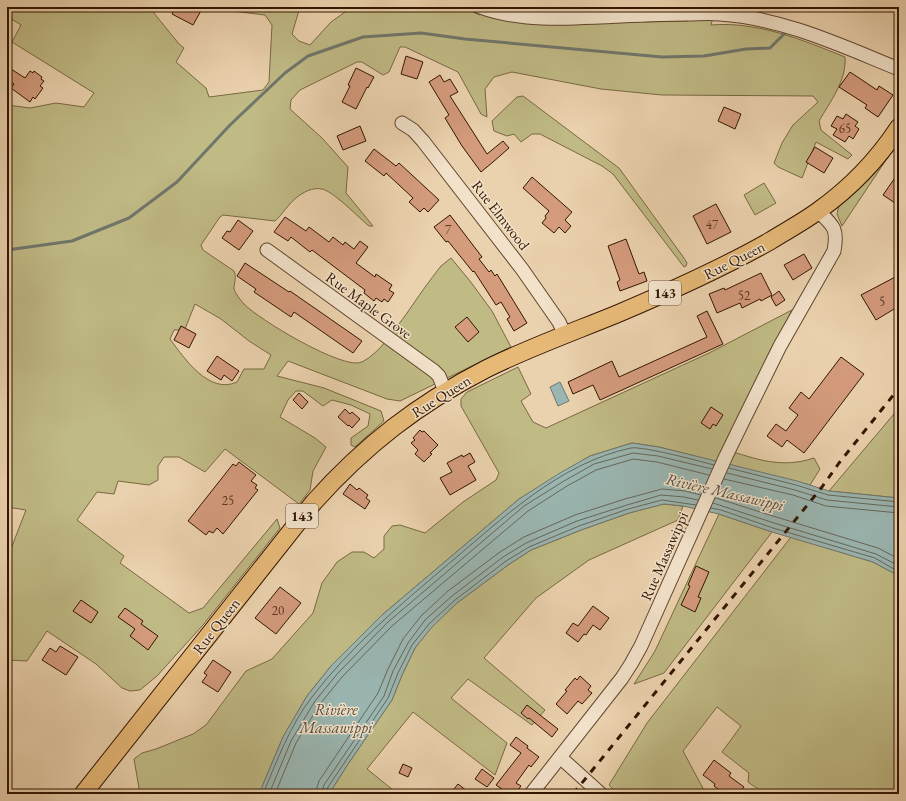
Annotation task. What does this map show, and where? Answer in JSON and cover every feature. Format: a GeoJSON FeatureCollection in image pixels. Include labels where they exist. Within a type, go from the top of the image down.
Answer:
{"type":"FeatureCollection","features":[{"type":"Feature","properties":{"kind":"main road","name":"Rue Queen"},"geometry":{"type":"LineString","coordinates":[[83,794],[289,533],[334,480],[378,438],[446,391],[486,369],[565,334],[680,287],[757,248],[818,211],[834,199],[858,177],[899,127]]}},
{"type":"Feature","properties":{"kind":"street"},"geometry":{"type":"LineString","coordinates":[[480,7],[495,12],[523,17],[552,19],[706,14],[739,16],[781,24],[899,69]]}},
{"type":"Feature","properties":{"kind":"street","name":"Rue Elmwood"},"geometry":{"type":"LineString","coordinates":[[402,123],[413,130],[423,141],[522,269],[559,322],[565,334]]}},
{"type":"Feature","properties":{"kind":"street","name":"Rue Massawippi"},"geometry":{"type":"LineString","coordinates":[[532,794],[622,678],[641,646],[726,456],[780,346],[834,251],[836,238],[833,227],[818,211]]}},
{"type":"Feature","properties":{"kind":"street","name":"Rue Maple Grove"},"geometry":{"type":"LineString","coordinates":[[267,250],[434,371],[439,376],[446,391]]}},
{"type":"Feature","properties":{"kind":"street"},"geometry":{"type":"LineString","coordinates":[[561,758],[601,794]]}},
{"type":"Feature","properties":{"kind":"shaded area"},"geometry":{"type":"Polygon","coordinates":[[[7,7],[149,7],[179,44],[184,48],[176,62],[206,88],[209,97],[263,90],[269,82],[272,25],[265,15],[199,7],[300,7],[292,34],[299,41],[310,45],[331,22],[352,7],[461,7],[480,15],[485,7],[647,7],[645,22],[688,21],[691,7],[716,7],[711,25],[745,26],[780,33],[845,57],[845,66],[841,82],[819,121],[821,130],[852,155],[848,159],[816,142],[802,178],[778,167],[774,163],[782,143],[793,125],[818,102],[813,96],[662,95],[601,89],[512,72],[494,77],[485,89],[487,117],[481,114],[458,72],[405,47],[400,47],[389,72],[383,75],[362,62],[357,62],[300,90],[291,100],[290,109],[322,138],[348,167],[346,193],[373,226],[369,226],[333,194],[322,189],[308,190],[299,196],[290,203],[275,221],[223,215],[220,217],[201,245],[203,250],[234,271],[234,289],[241,301],[266,321],[320,352],[352,363],[362,362],[375,353],[387,340],[441,266],[451,258],[492,311],[511,347],[400,401],[387,399],[288,361],[277,376],[324,388],[381,411],[384,421],[355,447],[351,445],[351,438],[368,426],[370,414],[351,405],[332,400],[323,406],[303,391],[296,391],[288,400],[280,417],[315,438],[326,447],[313,471],[310,490],[299,504],[225,449],[205,472],[179,457],[164,457],[158,466],[158,480],[149,485],[118,481],[114,494],[97,492],[77,520],[124,556],[120,563],[189,613],[203,608],[277,519],[280,528],[203,625],[157,676],[140,690],[130,691],[122,688],[96,664],[47,631],[27,661],[7,660],[7,559],[26,510],[7,507],[7,105],[30,108],[56,103],[84,107],[94,93],[12,42],[21,25],[7,16],[7,7]],[[195,304],[185,329],[181,326],[179,330],[174,330],[170,339],[182,356],[198,372],[207,379],[227,385],[237,382],[244,369],[264,369],[271,355],[249,341],[221,319],[195,304]]]}},
{"type":"Feature","properties":{"kind":"shaded area"},"geometry":{"type":"Polygon","coordinates":[[[523,96],[619,168],[684,258],[687,263],[686,266],[684,267],[613,174],[602,166],[540,134],[532,134],[521,142],[514,134],[507,136],[494,131],[492,121],[517,97],[523,96]]]}},
{"type":"Feature","properties":{"kind":"shaded area"},"geometry":{"type":"Polygon","coordinates":[[[898,142],[842,226],[837,214],[839,205],[898,142]]]}},
{"type":"Feature","properties":{"kind":"shaded area"},"geometry":{"type":"Polygon","coordinates":[[[764,183],[776,203],[755,215],[744,195],[764,183]]]}},
{"type":"Feature","properties":{"kind":"shaded area"},"geometry":{"type":"Polygon","coordinates":[[[792,310],[724,449],[758,459],[779,463],[791,463],[814,458],[820,469],[810,485],[659,447],[632,443],[590,456],[519,499],[382,615],[331,666],[307,696],[283,737],[259,794],[140,794],[134,759],[142,753],[193,734],[206,725],[246,671],[272,659],[313,613],[322,583],[337,562],[352,552],[364,552],[374,558],[384,549],[384,536],[392,526],[400,525],[425,533],[463,502],[496,480],[499,473],[461,406],[461,399],[467,392],[518,367],[531,394],[521,401],[533,422],[546,428],[709,353],[792,310]]]}},
{"type":"Feature","properties":{"kind":"shaded area"},"geometry":{"type":"Polygon","coordinates":[[[899,408],[899,498],[829,491],[899,408]]]}},
{"type":"Feature","properties":{"kind":"shaded area"},"geometry":{"type":"Polygon","coordinates":[[[663,504],[683,506],[678,520],[589,560],[536,598],[484,658],[545,710],[532,725],[468,679],[451,698],[507,743],[495,775],[413,712],[367,769],[398,794],[329,794],[392,700],[415,648],[432,626],[457,603],[531,550],[629,513],[663,504]]]}},
{"type":"Feature","properties":{"kind":"shaded area"},"geometry":{"type":"Polygon","coordinates":[[[719,514],[772,532],[664,673],[634,684],[655,651],[719,514]]]}},
{"type":"Feature","properties":{"kind":"shaded area"},"geometry":{"type":"Polygon","coordinates":[[[791,537],[873,562],[899,576],[899,794],[765,794],[748,782],[749,773],[722,752],[741,726],[717,707],[683,751],[706,794],[618,794],[609,785],[647,723],[791,537]]]}},
{"type":"Feature","properties":{"kind":"water"},"geometry":{"type":"Polygon","coordinates":[[[560,382],[569,401],[558,406],[550,387],[560,382]]]}},
{"type":"Feature","properties":{"kind":"water","name":"Rivière Massawippi"},"geometry":{"type":"Polygon","coordinates":[[[632,443],[659,447],[797,481],[829,491],[899,498],[899,576],[873,562],[772,532],[719,514],[683,506],[664,504],[629,513],[531,550],[457,603],[432,627],[415,648],[392,700],[329,794],[259,794],[283,737],[307,696],[331,666],[382,615],[519,499],[590,456],[632,443]]]}},
{"type":"Feature","properties":{"kind":"building"},"geometry":{"type":"Polygon","coordinates":[[[176,7],[203,7],[193,25],[172,14],[176,7]]]}},
{"type":"Feature","properties":{"kind":"building"},"geometry":{"type":"Polygon","coordinates":[[[406,56],[423,62],[417,79],[401,74],[406,56]]]}},
{"type":"Feature","properties":{"kind":"building"},"geometry":{"type":"Polygon","coordinates":[[[356,68],[374,77],[356,109],[342,102],[350,86],[348,85],[356,68]]]}},
{"type":"Feature","properties":{"kind":"building"},"geometry":{"type":"Polygon","coordinates":[[[11,69],[25,78],[30,71],[33,73],[34,71],[42,77],[41,79],[44,81],[40,86],[43,88],[35,99],[33,97],[30,102],[11,88],[14,84],[7,79],[7,75],[11,69]]]}},
{"type":"Feature","properties":{"kind":"building"},"geometry":{"type":"Polygon","coordinates":[[[850,72],[877,90],[879,86],[893,95],[878,117],[865,108],[867,105],[839,87],[850,72]]]}},
{"type":"Feature","properties":{"kind":"building"},"geometry":{"type":"Polygon","coordinates":[[[440,75],[444,82],[450,79],[458,92],[450,96],[487,154],[503,141],[509,148],[481,172],[462,146],[445,118],[449,115],[429,82],[440,75]]]}},
{"type":"Feature","properties":{"kind":"building"},"geometry":{"type":"Polygon","coordinates":[[[724,107],[741,114],[735,129],[718,121],[724,107]]]}},
{"type":"Feature","properties":{"kind":"building"},"geometry":{"type":"Polygon","coordinates":[[[846,114],[858,122],[855,126],[859,129],[853,139],[849,136],[845,142],[833,135],[837,129],[831,126],[837,116],[843,119],[846,114]]]}},
{"type":"Feature","properties":{"kind":"building"},"geometry":{"type":"Polygon","coordinates":[[[360,126],[366,141],[343,150],[337,136],[360,126]]]}},
{"type":"Feature","properties":{"kind":"building"},"geometry":{"type":"Polygon","coordinates":[[[815,147],[833,158],[824,173],[806,162],[815,147]]]}},
{"type":"Feature","properties":{"kind":"building"},"geometry":{"type":"Polygon","coordinates":[[[374,149],[396,166],[399,163],[439,200],[428,212],[424,208],[420,212],[409,202],[413,198],[412,197],[386,173],[384,176],[365,161],[374,149]]]}},
{"type":"Feature","properties":{"kind":"building"},"geometry":{"type":"Polygon","coordinates":[[[899,172],[899,197],[895,203],[883,195],[899,172]]]}},
{"type":"Feature","properties":{"kind":"building"},"geometry":{"type":"Polygon","coordinates":[[[532,177],[572,212],[565,220],[571,226],[565,233],[559,227],[554,233],[542,223],[549,211],[523,188],[532,177]]]}},
{"type":"Feature","properties":{"kind":"building"},"geometry":{"type":"Polygon","coordinates":[[[716,204],[731,232],[707,244],[693,216],[716,204]]]}},
{"type":"Feature","properties":{"kind":"building"},"geometry":{"type":"Polygon","coordinates":[[[450,215],[482,257],[479,259],[489,272],[491,270],[495,276],[497,274],[527,323],[514,331],[507,319],[510,317],[501,302],[496,305],[474,271],[473,272],[448,241],[446,242],[434,227],[450,215]]]}},
{"type":"Feature","properties":{"kind":"building"},"geometry":{"type":"Polygon","coordinates":[[[285,217],[306,231],[309,227],[329,242],[333,237],[343,245],[345,242],[354,249],[360,241],[368,247],[356,263],[375,277],[376,274],[392,285],[389,290],[394,293],[388,302],[384,299],[382,302],[376,298],[374,301],[364,293],[365,290],[312,250],[310,252],[291,237],[288,241],[274,232],[285,217]]]}},
{"type":"Feature","properties":{"kind":"building"},"geometry":{"type":"Polygon","coordinates":[[[238,220],[253,231],[239,250],[222,238],[227,231],[230,232],[238,220]]]}},
{"type":"Feature","properties":{"kind":"building"},"geometry":{"type":"Polygon","coordinates":[[[626,239],[639,274],[644,272],[647,281],[620,291],[617,282],[620,280],[608,246],[626,239]]]}},
{"type":"Feature","properties":{"kind":"building"},"geometry":{"type":"Polygon","coordinates":[[[804,254],[812,268],[793,280],[784,265],[804,254]]]}},
{"type":"Feature","properties":{"kind":"building"},"geometry":{"type":"Polygon","coordinates":[[[245,263],[289,292],[290,291],[362,341],[353,353],[294,312],[291,317],[254,292],[256,289],[237,276],[245,263]]]}},
{"type":"Feature","properties":{"kind":"building"},"geometry":{"type":"Polygon","coordinates":[[[761,273],[772,295],[742,308],[740,303],[717,313],[709,294],[724,288],[725,290],[761,273]]]}},
{"type":"Feature","properties":{"kind":"building"},"geometry":{"type":"Polygon","coordinates":[[[899,275],[899,306],[876,320],[861,295],[899,275]]]}},
{"type":"Feature","properties":{"kind":"building"},"geometry":{"type":"Polygon","coordinates":[[[779,291],[785,300],[776,306],[771,297],[779,291]]]}},
{"type":"Feature","properties":{"kind":"building"},"geometry":{"type":"Polygon","coordinates":[[[707,311],[723,344],[600,400],[593,385],[573,394],[568,382],[612,361],[619,377],[707,337],[697,316],[707,311]]]}},
{"type":"Feature","properties":{"kind":"building"},"geometry":{"type":"Polygon","coordinates":[[[467,317],[479,332],[468,342],[455,327],[467,317]]]}},
{"type":"Feature","properties":{"kind":"building"},"geometry":{"type":"Polygon","coordinates":[[[181,326],[196,334],[189,348],[174,340],[181,326]]]}},
{"type":"Feature","properties":{"kind":"building"},"geometry":{"type":"Polygon","coordinates":[[[217,356],[239,371],[232,381],[224,375],[221,380],[207,371],[217,356]]]}},
{"type":"Feature","properties":{"kind":"building"},"geometry":{"type":"Polygon","coordinates":[[[841,357],[864,374],[804,453],[787,440],[782,447],[767,436],[776,424],[786,431],[798,415],[789,408],[801,392],[809,399],[841,357]]]}},
{"type":"Feature","properties":{"kind":"building"},"geometry":{"type":"Polygon","coordinates":[[[299,393],[308,402],[302,409],[293,400],[299,393]]]}},
{"type":"Feature","properties":{"kind":"building"},"geometry":{"type":"Polygon","coordinates":[[[711,407],[723,415],[716,426],[713,424],[710,429],[701,423],[711,407]]]}},
{"type":"Feature","properties":{"kind":"building"},"geometry":{"type":"Polygon","coordinates":[[[345,409],[350,414],[352,412],[360,419],[352,428],[338,417],[345,409]]]}},
{"type":"Feature","properties":{"kind":"building"},"geometry":{"type":"Polygon","coordinates":[[[420,430],[422,432],[424,431],[438,445],[424,462],[415,454],[418,450],[411,443],[415,440],[413,438],[420,430]]]}},
{"type":"Feature","properties":{"kind":"building"},"geometry":{"type":"Polygon","coordinates":[[[470,453],[475,462],[468,466],[476,480],[450,495],[440,478],[452,472],[447,463],[462,455],[463,457],[470,453]]]}},
{"type":"Feature","properties":{"kind":"building"},"geometry":{"type":"Polygon","coordinates":[[[239,462],[256,475],[251,481],[257,485],[255,488],[258,490],[223,534],[217,528],[213,533],[209,531],[206,535],[188,521],[233,464],[236,466],[239,462]]]}},
{"type":"Feature","properties":{"kind":"building"},"geometry":{"type":"Polygon","coordinates":[[[350,484],[357,490],[359,488],[368,495],[366,498],[370,501],[365,509],[343,494],[350,484]]]}},
{"type":"Feature","properties":{"kind":"building"},"geometry":{"type":"Polygon","coordinates":[[[696,566],[709,572],[698,597],[701,598],[695,612],[681,605],[690,586],[688,585],[696,566]]]}},
{"type":"Feature","properties":{"kind":"building"},"geometry":{"type":"Polygon","coordinates":[[[280,587],[301,603],[276,634],[255,618],[280,587]]]}},
{"type":"Feature","properties":{"kind":"building"},"geometry":{"type":"Polygon","coordinates":[[[81,600],[98,612],[91,623],[73,611],[81,600]]]}},
{"type":"Feature","properties":{"kind":"building"},"geometry":{"type":"Polygon","coordinates":[[[593,606],[609,618],[600,630],[593,625],[586,635],[584,634],[578,642],[566,633],[573,623],[578,626],[593,606]]]}},
{"type":"Feature","properties":{"kind":"building"},"geometry":{"type":"Polygon","coordinates":[[[125,608],[143,621],[141,624],[158,636],[148,650],[130,636],[135,629],[118,617],[125,608]]]}},
{"type":"Feature","properties":{"kind":"building"},"geometry":{"type":"Polygon","coordinates":[[[60,646],[78,657],[66,675],[42,660],[50,648],[56,652],[60,646]]]}},
{"type":"Feature","properties":{"kind":"building"},"geometry":{"type":"Polygon","coordinates":[[[213,660],[231,672],[218,692],[202,682],[207,675],[204,673],[213,660]]]}},
{"type":"Feature","properties":{"kind":"building"},"geometry":{"type":"Polygon","coordinates":[[[580,676],[591,686],[588,690],[592,693],[582,704],[578,701],[567,714],[556,704],[567,691],[565,690],[575,678],[577,680],[580,676]]]}},
{"type":"Feature","properties":{"kind":"building"},"geometry":{"type":"Polygon","coordinates":[[[527,705],[558,729],[552,737],[521,713],[527,705]]]}},
{"type":"Feature","properties":{"kind":"building"},"geometry":{"type":"Polygon","coordinates":[[[516,737],[539,757],[531,767],[529,765],[516,783],[521,786],[515,794],[509,794],[496,785],[521,753],[510,745],[516,737]]]}},
{"type":"Feature","properties":{"kind":"building"},"geometry":{"type":"Polygon","coordinates":[[[714,760],[731,773],[729,776],[744,787],[739,794],[729,794],[724,790],[723,793],[714,786],[715,784],[703,775],[714,760]]]}},
{"type":"Feature","properties":{"kind":"building"},"geometry":{"type":"Polygon","coordinates":[[[403,764],[412,768],[408,777],[399,773],[403,764]]]}},
{"type":"Feature","properties":{"kind":"building"},"geometry":{"type":"Polygon","coordinates":[[[482,769],[494,778],[487,787],[475,779],[482,769]]]}},
{"type":"Feature","properties":{"kind":"building"},"geometry":{"type":"Polygon","coordinates":[[[458,784],[471,794],[450,794],[458,784]]]}},
{"type":"Feature","properties":{"kind":"waterway"},"geometry":{"type":"LineString","coordinates":[[7,250],[72,241],[129,218],[177,182],[230,125],[285,73],[308,56],[363,37],[421,33],[465,39],[662,57],[704,56],[746,49],[770,48],[787,31]]}},
{"type":"Feature","properties":{"kind":"railway"},"geometry":{"type":"LineString","coordinates":[[573,794],[822,487],[839,463],[899,388]]}}]}
